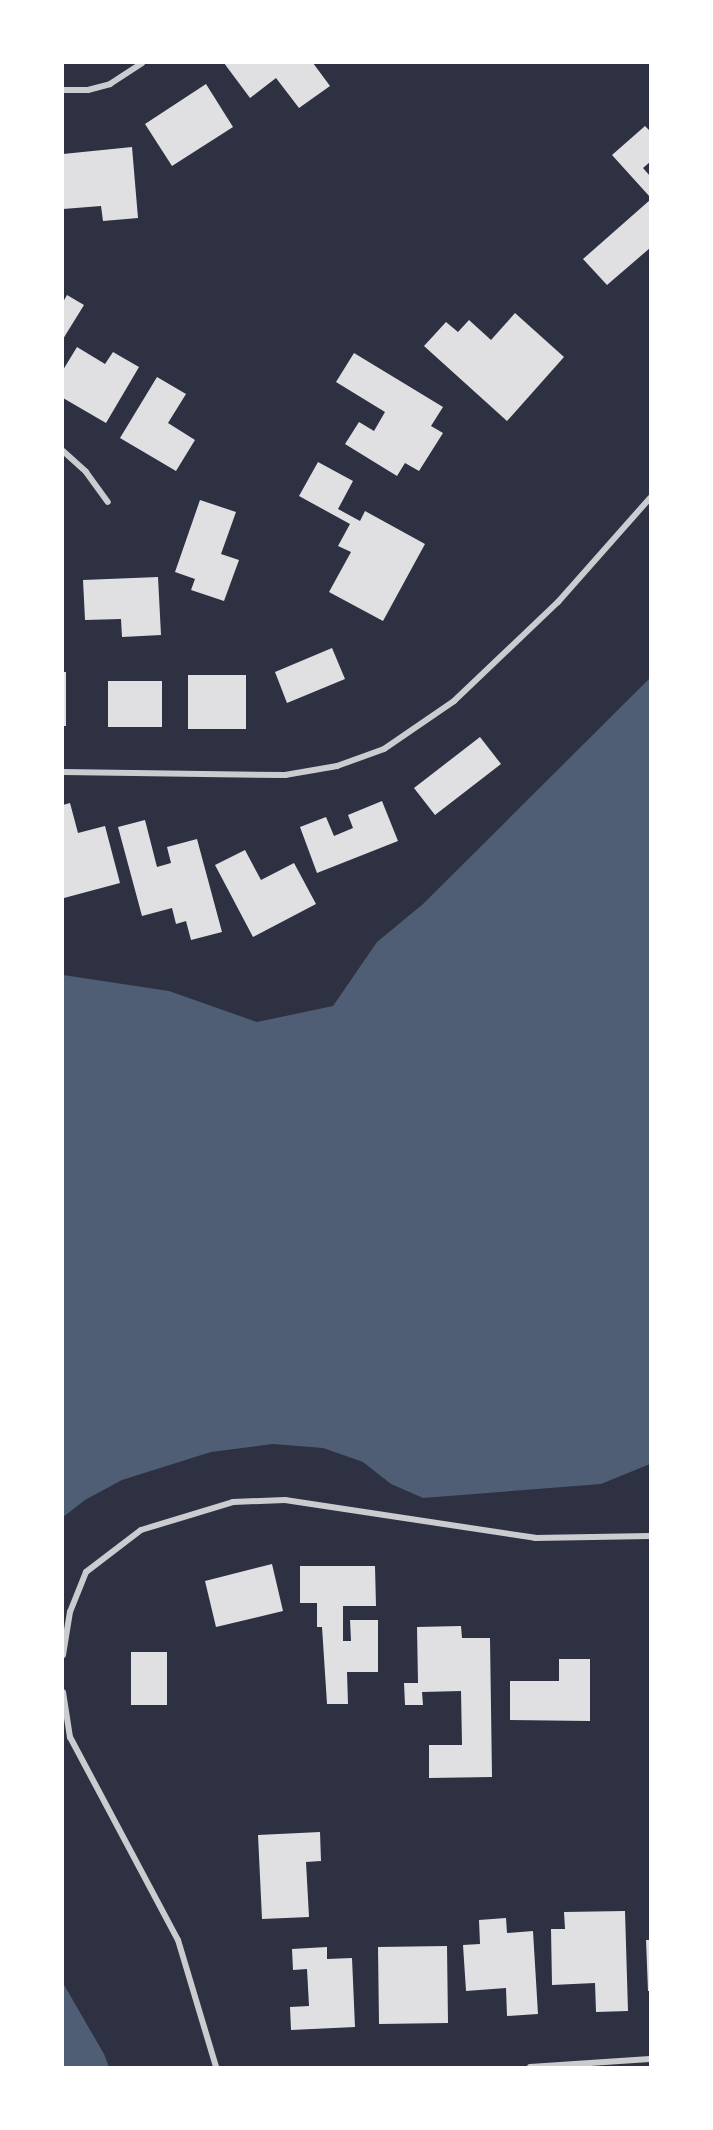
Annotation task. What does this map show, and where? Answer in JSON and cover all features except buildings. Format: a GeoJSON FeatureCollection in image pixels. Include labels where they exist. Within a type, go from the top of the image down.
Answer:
{"type":"FeatureCollection","features":[{"type":"Feature","properties":{"kind":"street"},"geometry":{"type":"LineString","coordinates":[[63,90],[88,90],[110,84],[142,63]]}},
{"type":"Feature","properties":{"kind":"street"},"geometry":{"type":"LineString","coordinates":[[63,451],[86,472],[108,502]]}},
{"type":"Feature","properties":{"kind":"street"},"geometry":{"type":"LineString","coordinates":[[63,772],[285,775],[337,766],[384,749],[454,701],[558,602],[650,498]]}},
{"type":"Feature","properties":{"kind":"street"},"geometry":{"type":"LineString","coordinates":[[63,1655],[70,1612],[86,1572],[141,1530],[233,1502],[285,1500],[535,1538],[650,1536]]}},
{"type":"Feature","properties":{"kind":"street"},"geometry":{"type":"LineString","coordinates":[[63,1692],[70,1737],[178,1940],[216,2067]]}},
{"type":"Feature","properties":{"kind":"street"},"geometry":{"type":"LineString","coordinates":[[530,2067],[650,2059]]}},
{"type":"Feature","properties":{"kind":"water"},"geometry":{"type":"Polygon","coordinates":[[[650,678],[650,1464],[601,1484],[423,1498],[391,1484],[363,1462],[323,1448],[273,1444],[211,1452],[122,1480],[85,1500],[63,1517],[63,975],[169,991],[257,1022],[333,1006],[377,942],[423,904],[650,678]]]}},
{"type":"Feature","properties":{"kind":"water"},"geometry":{"type":"Polygon","coordinates":[[[63,1983],[104,2054],[109,2067],[63,2067],[63,1983]]]}}]}
